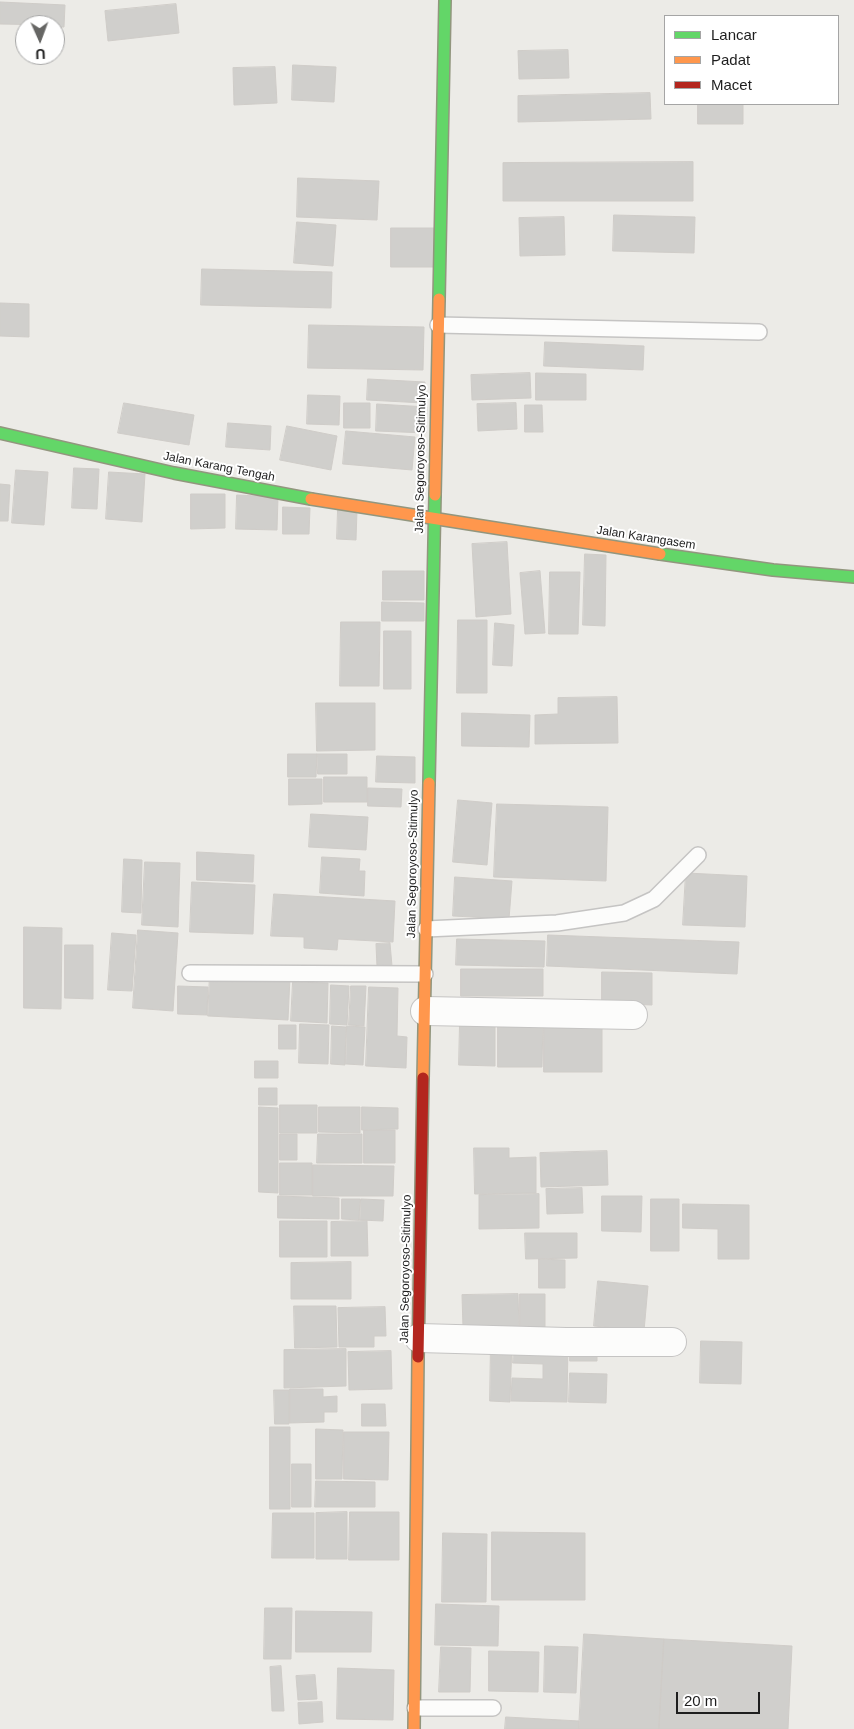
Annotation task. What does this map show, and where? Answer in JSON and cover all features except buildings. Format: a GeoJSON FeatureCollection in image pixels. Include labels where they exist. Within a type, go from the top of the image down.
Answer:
{"type":"FeatureCollection","features":[{"type":"Feature","properties":{"kind":"main road","name":"Jalan Segoroyoso-Sitimulyo"},"geometry":{"type":"LineString","coordinates":[[414,1729],[416,1444],[445,0]]}},
{"type":"Feature","properties":{"kind":"main road","name":"Jalan Karang Tengah"},"geometry":{"type":"LineString","coordinates":[[0,433],[123,462],[239,486],[434,519]]}},
{"type":"Feature","properties":{"kind":"main road","name":"Jalan Karangasem"},"geometry":{"type":"LineString","coordinates":[[434,519],[710,562],[801,574],[854,577]]}},
{"type":"Feature","properties":{"kind":"street"},"geometry":{"type":"LineString","coordinates":[[425,1011],[633,1015]]}},
{"type":"Feature","properties":{"kind":"street"},"geometry":{"type":"LineString","coordinates":[[419,1338],[566,1342],[672,1342]]}},
{"type":"Feature","properties":{"kind":"lane"},"geometry":{"type":"LineString","coordinates":[[438,325],[759,332]]}},
{"type":"Feature","properties":{"kind":"lane"},"geometry":{"type":"LineString","coordinates":[[426,929],[557,923],[624,914],[654,899],[698,856]]}},
{"type":"Feature","properties":{"kind":"lane"},"geometry":{"type":"LineString","coordinates":[[190,973],[425,974]]}},
{"type":"Feature","properties":{"kind":"lane"},"geometry":{"type":"LineString","coordinates":[[415,1708],[493,1708]]}},
{"type":"Feature","properties":{"kind":"traffic: fast"},"geometry":{"type":"LineString","coordinates":[[439,299],[445,0]]}},
{"type":"Feature","properties":{"kind":"traffic: fast"},"geometry":{"type":"LineString","coordinates":[[0,433],[174,473],[311,499]]}},
{"type":"Feature","properties":{"kind":"traffic: fast"},"geometry":{"type":"LineString","coordinates":[[429,783],[435,495]]}},
{"type":"Feature","properties":{"kind":"traffic: fast"},"geometry":{"type":"LineString","coordinates":[[660,554],[773,570],[854,577]]}},
{"type":"Feature","properties":{"kind":"traffic: slow"},"geometry":{"type":"LineString","coordinates":[[435,495],[439,299]]}},
{"type":"Feature","properties":{"kind":"traffic: slow"},"geometry":{"type":"LineString","coordinates":[[311,499],[660,554]]}},
{"type":"Feature","properties":{"kind":"traffic: slow"},"geometry":{"type":"LineString","coordinates":[[423,1078],[429,783]]}},
{"type":"Feature","properties":{"kind":"traffic: slow"},"geometry":{"type":"LineString","coordinates":[[414,1729],[418,1357]]}},
{"type":"Feature","properties":{"kind":"traffic: jam"},"geometry":{"type":"LineString","coordinates":[[418,1357],[423,1078]]}}]}
